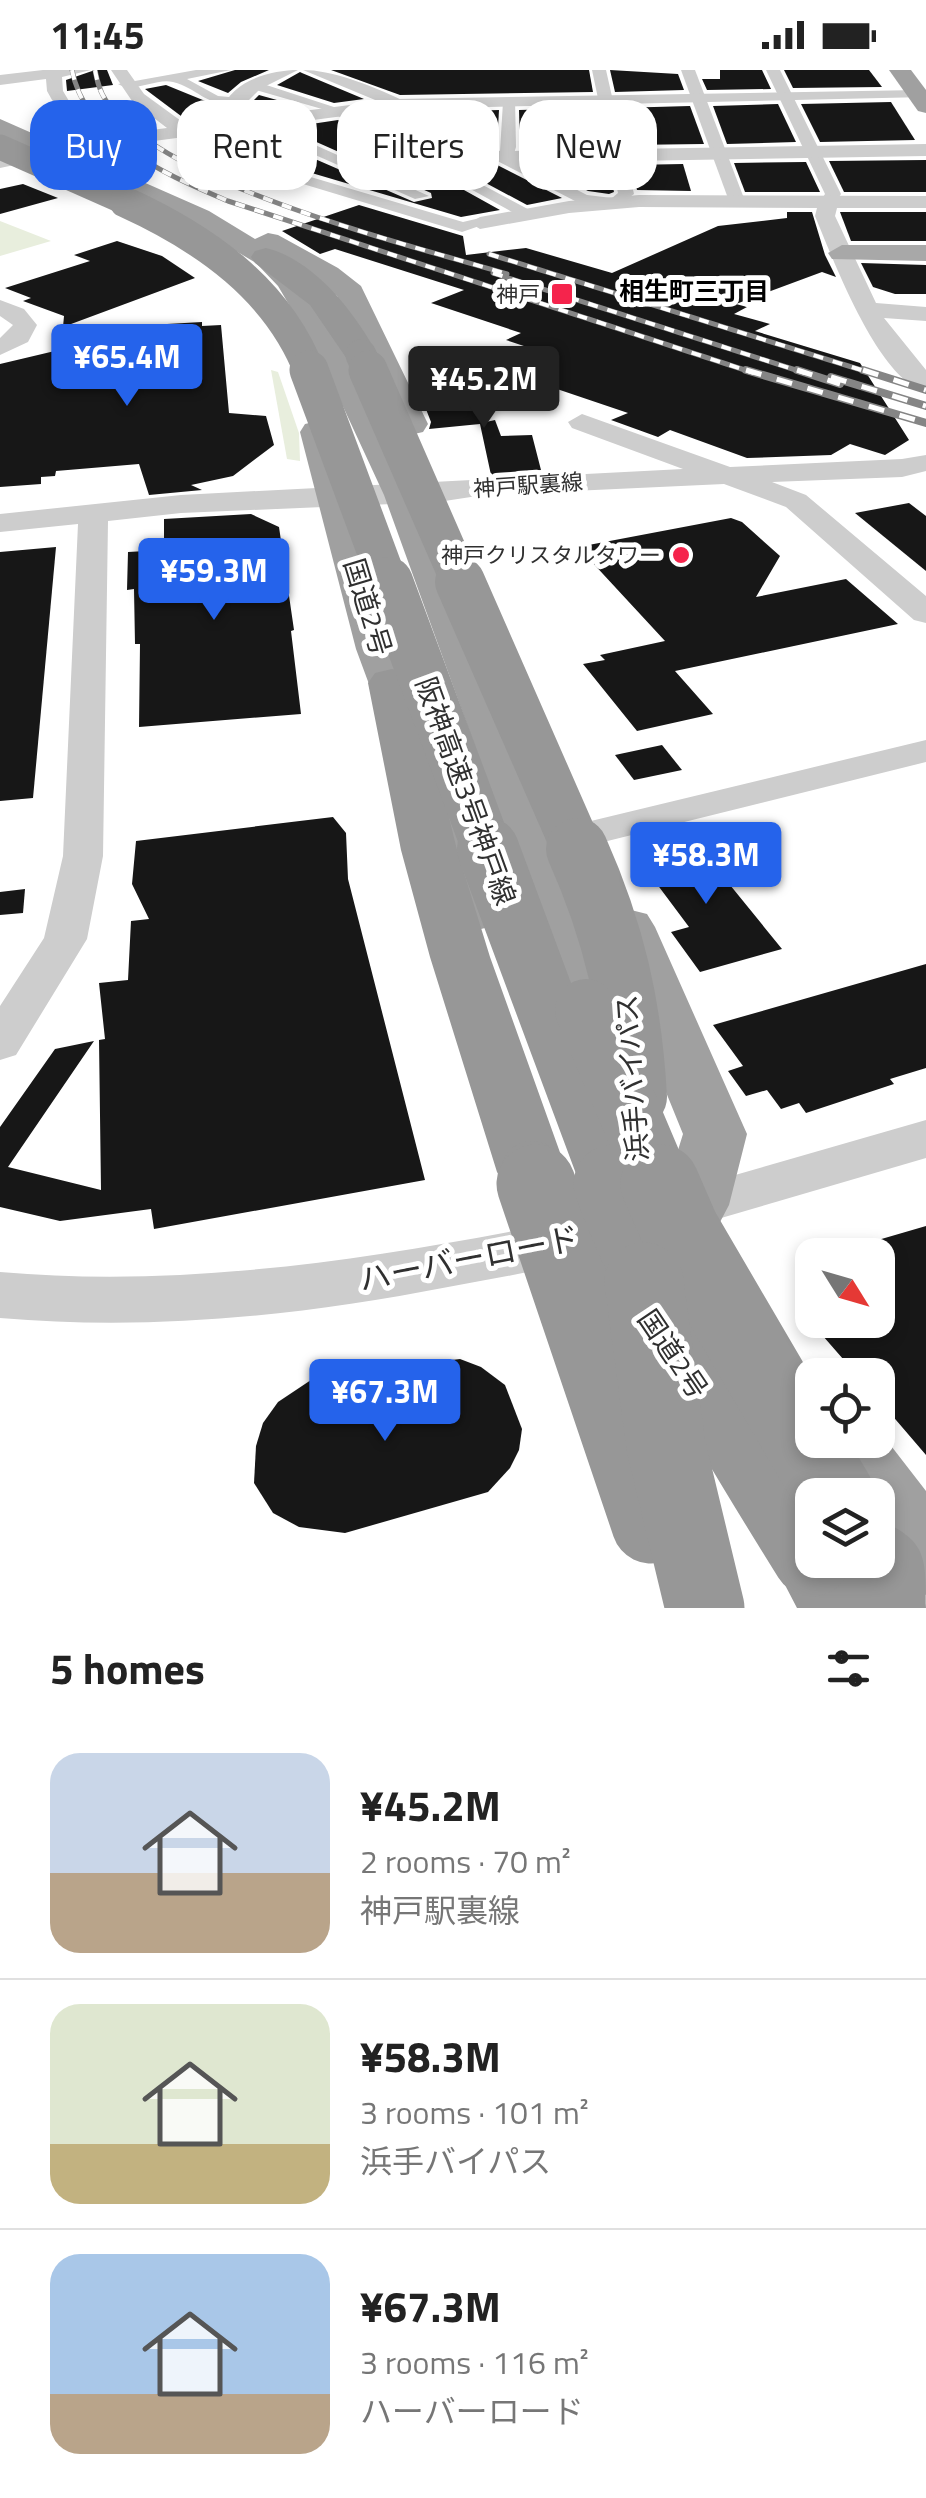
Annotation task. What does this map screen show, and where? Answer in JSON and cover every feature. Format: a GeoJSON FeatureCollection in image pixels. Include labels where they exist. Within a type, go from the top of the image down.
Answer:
{"type":"FeatureCollection","features":[{"type":"Feature","properties":{"kind":"highway"},"geometry":{"type":"LineString","coordinates":[[900,70],[922,95]]}},
{"type":"Feature","properties":{"kind":"highway","name":"国道2号"},"geometry":{"type":"LineString","coordinates":[[0,126],[9,153],[160,227],[204,255],[255,301],[274,327],[308,396],[378,648],[458,845],[599,1235],[676,1367],[795,1519]]}},
{"type":"Feature","properties":{"kind":"highway","name":"国道2号"},"geometry":{"type":"LineString","coordinates":[[9,153],[198,217],[266,257],[290,282],[319,326],[420,494],[562,840],[695,1205],[767,1338],[795,1378]]}},
{"type":"Feature","properties":{"kind":"highway","name":"阪神高速3号神戸線"},"geometry":{"type":"LineString","coordinates":[[9,153],[148,200],[224,240],[255,262],[313,326],[330,359],[567,966],[680,1230],[825,1478]]}},
{"type":"Feature","properties":{"kind":"highway","name":"阪神高速3号神戸線"},"geometry":{"type":"LineString","coordinates":[[9,153],[131,204],[204,244],[265,296],[286,326],[305,360],[630,1230],[736,1435],[795,1528]]}},
{"type":"Feature","properties":{"kind":"highway"},"geometry":{"type":"LineString","coordinates":[[198,217],[269,242],[328,274],[350,292],[383,358],[420,494]]}},
{"type":"Feature","properties":{"kind":"highway","name":"浜手バイパス"},"geometry":{"type":"LineString","coordinates":[[266,257],[320,294],[347,327],[362,355],[584,859],[620,962],[632,1020],[644,1286],[654,1384],[674,1492],[705,1608]]}},
{"type":"Feature","properties":{"kind":"highway"},"geometry":{"type":"LineString","coordinates":[[336,498],[320,521],[430,923],[502,1156],[599,1235]]}},
{"type":"Feature","properties":{"kind":"highway"},"geometry":{"type":"LineString","coordinates":[[392,683],[429,850],[460,957],[679,1608]]}},
{"type":"Feature","properties":{"kind":"highway"},"geometry":{"type":"LineString","coordinates":[[853,1458],[926,1556]]}},
{"type":"Feature","properties":{"kind":"highway","name":"阪神高速3号神戸線"},"geometry":{"type":"LineString","coordinates":[[828,1578],[848,1608]]}},
{"type":"Feature","properties":{"kind":"highway"},"geometry":{"type":"LineString","coordinates":[[842,1578],[865,1608]]}},
{"type":"Feature","properties":{"kind":"highway"},"geometry":{"type":"LineString","coordinates":[[892,1578],[914,1608]]}},
{"type":"Feature","properties":{"kind":"main road"},"geometry":{"type":"LineString","coordinates":[[835,239],[926,253]]}},
{"type":"Feature","properties":{"kind":"street"},"geometry":{"type":"LineString","coordinates":[[3,77],[82,70]]}},
{"type":"Feature","properties":{"kind":"street"},"geometry":{"type":"LineString","coordinates":[[122,77],[173,78],[224,70]]}},
{"type":"Feature","properties":{"kind":"street"},"geometry":{"type":"LineString","coordinates":[[236,100],[254,85],[290,70]]}},
{"type":"Feature","properties":{"kind":"street"},"geometry":{"type":"LineString","coordinates":[[310,70],[385,100]]}},
{"type":"Feature","properties":{"kind":"street"},"geometry":{"type":"LineString","coordinates":[[598,70],[605,98]]}},
{"type":"Feature","properties":{"kind":"street"},"geometry":{"type":"LineString","coordinates":[[688,70],[737,201]]}},
{"type":"Feature","properties":{"kind":"street"},"geometry":{"type":"LineString","coordinates":[[773,70],[833,194],[824,216],[882,338],[918,366],[926,384]]}},
{"type":"Feature","properties":{"kind":"street"},"geometry":{"type":"LineString","coordinates":[[52,72],[60,100]]}},
{"type":"Feature","properties":{"kind":"street"},"geometry":{"type":"LineString","coordinates":[[122,77],[153,112],[177,127]]}},
{"type":"Feature","properties":{"kind":"street"},"geometry":{"type":"LineString","coordinates":[[173,78],[215,100]]}},
{"type":"Feature","properties":{"kind":"street"},"geometry":{"type":"LineString","coordinates":[[254,85],[337,114]]}},
{"type":"Feature","properties":{"kind":"street"},"geometry":{"type":"LineString","coordinates":[[396,100],[419,92],[605,98],[922,95]]}},
{"type":"Feature","properties":{"kind":"street"},"geometry":{"type":"LineString","coordinates":[[420,100],[510,94]]}},
{"type":"Feature","properties":{"kind":"street"},"geometry":{"type":"LineString","coordinates":[[505,158],[509,147],[510,94]]}},
{"type":"Feature","properties":{"kind":"street"},"geometry":{"type":"LineString","coordinates":[[317,112],[337,109]]}},
{"type":"Feature","properties":{"kind":"street"},"geometry":{"type":"LineString","coordinates":[[657,155],[926,150]]}},
{"type":"Feature","properties":{"kind":"street"},"geometry":{"type":"LineString","coordinates":[[499,155],[584,199],[615,203],[626,194],[625,190]]}},
{"type":"Feature","properties":{"kind":"street"},"geometry":{"type":"LineString","coordinates":[[505,158],[519,158]]}},
{"type":"Feature","properties":{"kind":"street"},"geometry":{"type":"LineString","coordinates":[[317,184],[462,226],[615,203],[926,202]]}},
{"type":"Feature","properties":{"kind":"street"},"geometry":{"type":"LineString","coordinates":[[406,190],[480,223]]}},
{"type":"Feature","properties":{"kind":"street"},"geometry":{"type":"LineString","coordinates":[[483,190],[529,214]]}},
{"type":"Feature","properties":{"kind":"street"},"geometry":{"type":"LineString","coordinates":[[869,310],[926,306]]}},
{"type":"Feature","properties":{"kind":"street"},"geometry":{"type":"LineString","coordinates":[[0,307],[16,314],[24,325],[20,337],[0,348]]}},
{"type":"Feature","properties":{"kind":"street"},"geometry":{"type":"LineString","coordinates":[[869,310],[926,314]]}},
{"type":"Feature","properties":{"kind":"street"},"geometry":{"type":"LineString","coordinates":[[918,366],[906,386],[926,416]]}},
{"type":"Feature","properties":{"kind":"street"},"geometry":{"type":"LineString","coordinates":[[582,422],[806,507],[926,612]]}},
{"type":"Feature","properties":{"kind":"street","name":"神戸駅裏線"},"geometry":{"type":"LineString","coordinates":[[420,494],[484,486],[902,468],[926,463]]}},
{"type":"Feature","properties":{"kind":"street","name":"神戸駅裏線"},"geometry":{"type":"LineString","coordinates":[[420,494],[488,499],[926,478]]}},
{"type":"Feature","properties":{"kind":"street"},"geometry":{"type":"LineString","coordinates":[[0,522],[94,511],[420,494]]}},
{"type":"Feature","properties":{"kind":"street"},"geometry":{"type":"LineString","coordinates":[[0,1043],[65,939],[83,856],[94,511]]}},
{"type":"Feature","properties":{"kind":"street"},"geometry":{"type":"LineString","coordinates":[[562,840],[926,751]]}},
{"type":"Feature","properties":{"kind":"street","name":"ハーバーロード"},"geometry":{"type":"LineString","coordinates":[[0,1296],[145,1301],[301,1289],[430,1270],[599,1235],[695,1205],[920,1148]]}},
{"type":"Feature","properties":{"kind":"green space"},"geometry":{"type":"Polygon","coordinates":[[[0,221],[51,241],[0,256],[0,221]]]}},
{"type":"Feature","properties":{"kind":"green space"},"geometry":{"type":"Polygon","coordinates":[[[271,370],[278,372],[299,433],[300,461],[287,459],[271,370]]]}},
{"type":"Feature","properties":{"kind":"building"},"geometry":{"type":"Polygon","coordinates":[[[107,70],[113,85],[67,91],[66,80],[107,70]]]}},
{"type":"Feature","properties":{"kind":"building"},"geometry":{"type":"Polygon","coordinates":[[[235,70],[269,70],[241,82],[228,93],[198,81],[235,70]]]}},
{"type":"Feature","properties":{"kind":"building"},"geometry":{"type":"Polygon","coordinates":[[[331,70],[589,70],[593,92],[400,95],[331,70]]]}},
{"type":"Feature","properties":{"kind":"building"},"geometry":{"type":"Polygon","coordinates":[[[610,70],[678,74],[684,90],[615,92],[610,70]]]}},
{"type":"Feature","properties":{"kind":"building"},"geometry":{"type":"Polygon","coordinates":[[[720,70],[762,70],[771,89],[707,90],[702,79],[720,79],[720,70]]]}},
{"type":"Feature","properties":{"kind":"building"},"geometry":{"type":"Polygon","coordinates":[[[784,70],[869,70],[882,87],[793,88],[784,70]]]}},
{"type":"Feature","properties":{"kind":"building"},"geometry":{"type":"Polygon","coordinates":[[[300,72],[364,99],[334,103],[277,85],[300,72]]]}},
{"type":"Feature","properties":{"kind":"building"},"geometry":{"type":"Polygon","coordinates":[[[166,85],[203,100],[177,100],[177,113],[145,89],[166,85]]]}},
{"type":"Feature","properties":{"kind":"building"},"geometry":{"type":"Polygon","coordinates":[[[891,102],[915,140],[820,142],[801,104],[891,102]]]}},
{"type":"Feature","properties":{"kind":"building"},"geometry":{"type":"Polygon","coordinates":[[[778,104],[796,142],[727,144],[713,106],[778,104]]]}},
{"type":"Feature","properties":{"kind":"building"},"geometry":{"type":"Polygon","coordinates":[[[690,106],[704,144],[657,145],[657,107],[690,106]]]}},
{"type":"Feature","properties":{"kind":"building"},"geometry":{"type":"Polygon","coordinates":[[[337,120],[337,151],[317,142],[317,123],[337,120]]]}},
{"type":"Feature","properties":{"kind":"building"},"geometry":{"type":"Polygon","coordinates":[[[317,160],[337,169],[337,180],[317,175],[317,160]]]}},
{"type":"Feature","properties":{"kind":"building"},"geometry":{"type":"Polygon","coordinates":[[[926,160],[926,192],[844,192],[829,161],[926,160]]]}},
{"type":"Feature","properties":{"kind":"building"},"geometry":{"type":"Polygon","coordinates":[[[806,162],[820,192],[745,192],[734,163],[806,162]]]}},
{"type":"Feature","properties":{"kind":"building"},"geometry":{"type":"Polygon","coordinates":[[[657,164],[683,164],[691,191],[637,190],[657,190],[657,164]]]}},
{"type":"Feature","properties":{"kind":"building"},"geometry":{"type":"Polygon","coordinates":[[[499,166],[519,176],[519,190],[546,190],[562,198],[527,205],[499,190],[499,166]]]}},
{"type":"Feature","properties":{"kind":"building"},"geometry":{"type":"Polygon","coordinates":[[[23,184],[58,198],[0,214],[0,189],[23,184]]]}},
{"type":"Feature","properties":{"kind":"building"},"geometry":{"type":"Polygon","coordinates":[[[369,190],[386,190],[414,202],[432,198],[424,190],[464,190],[500,210],[461,217],[369,190]]]}},
{"type":"Feature","properties":{"kind":"building"},"geometry":{"type":"Polygon","coordinates":[[[586,190],[614,192],[609,194],[586,190]]]}},
{"type":"Feature","properties":{"kind":"building"},"geometry":{"type":"Polygon","coordinates":[[[359,205],[463,236],[466,255],[526,248],[612,273],[718,226],[787,218],[787,212],[812,212],[836,277],[822,272],[736,304],[747,307],[734,314],[770,324],[755,331],[860,363],[909,440],[885,455],[850,444],[831,455],[747,458],[670,430],[658,437],[611,420],[628,413],[557,389],[541,397],[485,377],[542,352],[506,340],[521,333],[431,303],[464,290],[335,249],[320,254],[282,231],[359,205]]]}},
{"type":"Feature","properties":{"kind":"building"},"geometry":{"type":"Polygon","coordinates":[[[840,212],[926,212],[926,241],[851,241],[840,212]]]}},
{"type":"Feature","properties":{"kind":"building"},"geometry":{"type":"Polygon","coordinates":[[[117,241],[162,256],[195,278],[63,327],[64,316],[23,301],[31,298],[5,288],[90,261],[74,255],[117,241]]]}},
{"type":"Feature","properties":{"kind":"building"},"geometry":{"type":"Polygon","coordinates":[[[861,263],[926,265],[926,294],[895,294],[873,287],[861,263]]]}},
{"type":"Feature","properties":{"kind":"building"},"geometry":{"type":"Polygon","coordinates":[[[202,322],[202,326],[221,325],[229,413],[266,416],[274,445],[233,476],[191,485],[202,490],[149,495],[139,464],[56,471],[55,476],[41,477],[41,484],[0,487],[0,364],[59,350],[62,330],[202,322]]]}},
{"type":"Feature","properties":{"kind":"building"},"geometry":{"type":"Polygon","coordinates":[[[476,381],[486,422],[495,420],[501,436],[532,435],[541,470],[491,475],[480,424],[429,429],[431,422],[424,404],[476,381]]]}},
{"type":"Feature","properties":{"kind":"building"},"geometry":{"type":"Polygon","coordinates":[[[909,503],[926,516],[926,571],[855,513],[909,503]]]}},
{"type":"Feature","properties":{"kind":"building"},"geometry":{"type":"Polygon","coordinates":[[[251,514],[279,527],[301,714],[139,727],[140,644],[135,644],[134,589],[127,590],[128,552],[146,551],[146,542],[164,541],[164,519],[251,514]]]}},
{"type":"Feature","properties":{"kind":"building"},"geometry":{"type":"Polygon","coordinates":[[[731,518],[742,522],[780,556],[756,597],[846,579],[898,624],[675,671],[713,714],[637,731],[583,664],[605,660],[600,655],[665,641],[578,547],[731,518]]]}},
{"type":"Feature","properties":{"kind":"building"},"geometry":{"type":"Polygon","coordinates":[[[56,547],[33,798],[0,801],[0,552],[56,547]]]}},
{"type":"Feature","properties":{"kind":"building"},"geometry":{"type":"Polygon","coordinates":[[[662,745],[682,770],[634,780],[615,755],[662,745]]]}},
{"type":"Feature","properties":{"kind":"building"},"geometry":{"type":"Polygon","coordinates":[[[333,817],[346,833],[348,879],[425,1180],[154,1229],[151,1209],[60,1221],[0,1207],[0,1127],[55,1049],[94,1041],[8,1167],[101,1190],[99,1040],[105,1039],[99,983],[128,980],[131,921],[149,919],[132,884],[136,841],[333,817]]]}},
{"type":"Feature","properties":{"kind":"building"},"geometry":{"type":"Polygon","coordinates":[[[691,837],[782,949],[700,972],[671,932],[689,927],[633,852],[691,837]]]}},
{"type":"Feature","properties":{"kind":"building"},"geometry":{"type":"Polygon","coordinates":[[[25,889],[23,913],[0,915],[0,892],[25,889]]]}},
{"type":"Feature","properties":{"kind":"building"},"geometry":{"type":"Polygon","coordinates":[[[926,964],[926,1068],[890,1079],[894,1084],[806,1113],[799,1103],[781,1109],[767,1090],[746,1096],[728,1071],[743,1066],[713,1025],[926,964]]]}},
{"type":"Feature","properties":{"kind":"building"},"geometry":{"type":"Polygon","coordinates":[[[926,1226],[926,1455],[895,1419],[895,1358],[842,1358],[825,1338],[895,1338],[895,1238],[885,1238],[926,1226]]]}},
{"type":"Feature","properties":{"kind":"building"},"geometry":{"type":"Polygon","coordinates":[[[460,1359],[481,1367],[505,1385],[522,1429],[519,1450],[510,1468],[488,1492],[345,1533],[299,1527],[273,1513],[254,1483],[256,1446],[263,1423],[278,1402],[317,1376],[460,1359]]]}},
{"type":"Feature","properties":{"kind":"railway"},"geometry":{"type":"LineString","coordinates":[[72,70],[80,95],[112,136],[156,167],[205,191],[754,373]]}},
{"type":"Feature","properties":{"kind":"railway"},"geometry":{"type":"LineString","coordinates":[[95,70],[105,99],[133,130],[176,158],[290,208],[507,274]]}},
{"type":"Feature","properties":{"kind":"railway"},"geometry":{"type":"LineString","coordinates":[[489,254],[871,373]]}},
{"type":"Feature","properties":{"kind":"railway"},"geometry":{"type":"LineString","coordinates":[[493,273],[805,373]]}},
{"type":"Feature","properties":{"kind":"railway"},"geometry":{"type":"LineString","coordinates":[[746,370],[926,423]]}},
{"type":"Feature","properties":{"kind":"railway"},"geometry":{"type":"LineString","coordinates":[[797,370],[840,384]]}},
{"type":"Feature","properties":{"kind":"railway"},"geometry":{"type":"LineString","coordinates":[[863,370],[926,390]]}},
{"type":"Feature","properties":{"kind":"railway"},"geometry":{"type":"LineString","coordinates":[[831,377],[926,406]]}},
{"type":"Feature","properties":{"kind":"place","name":"神戸"},"geometry":{"type":"Point","coordinates":[562,294]}},
{"type":"Feature","properties":{"kind":"place","name":"神戸クリスタルタワー"},"geometry":{"type":"Point","coordinates":[681,555]}},
{"type":"Feature","properties":{"kind":"district","name":"相生町三丁目"},"geometry":{"type":"Point","coordinates":[694,291]}}]}
